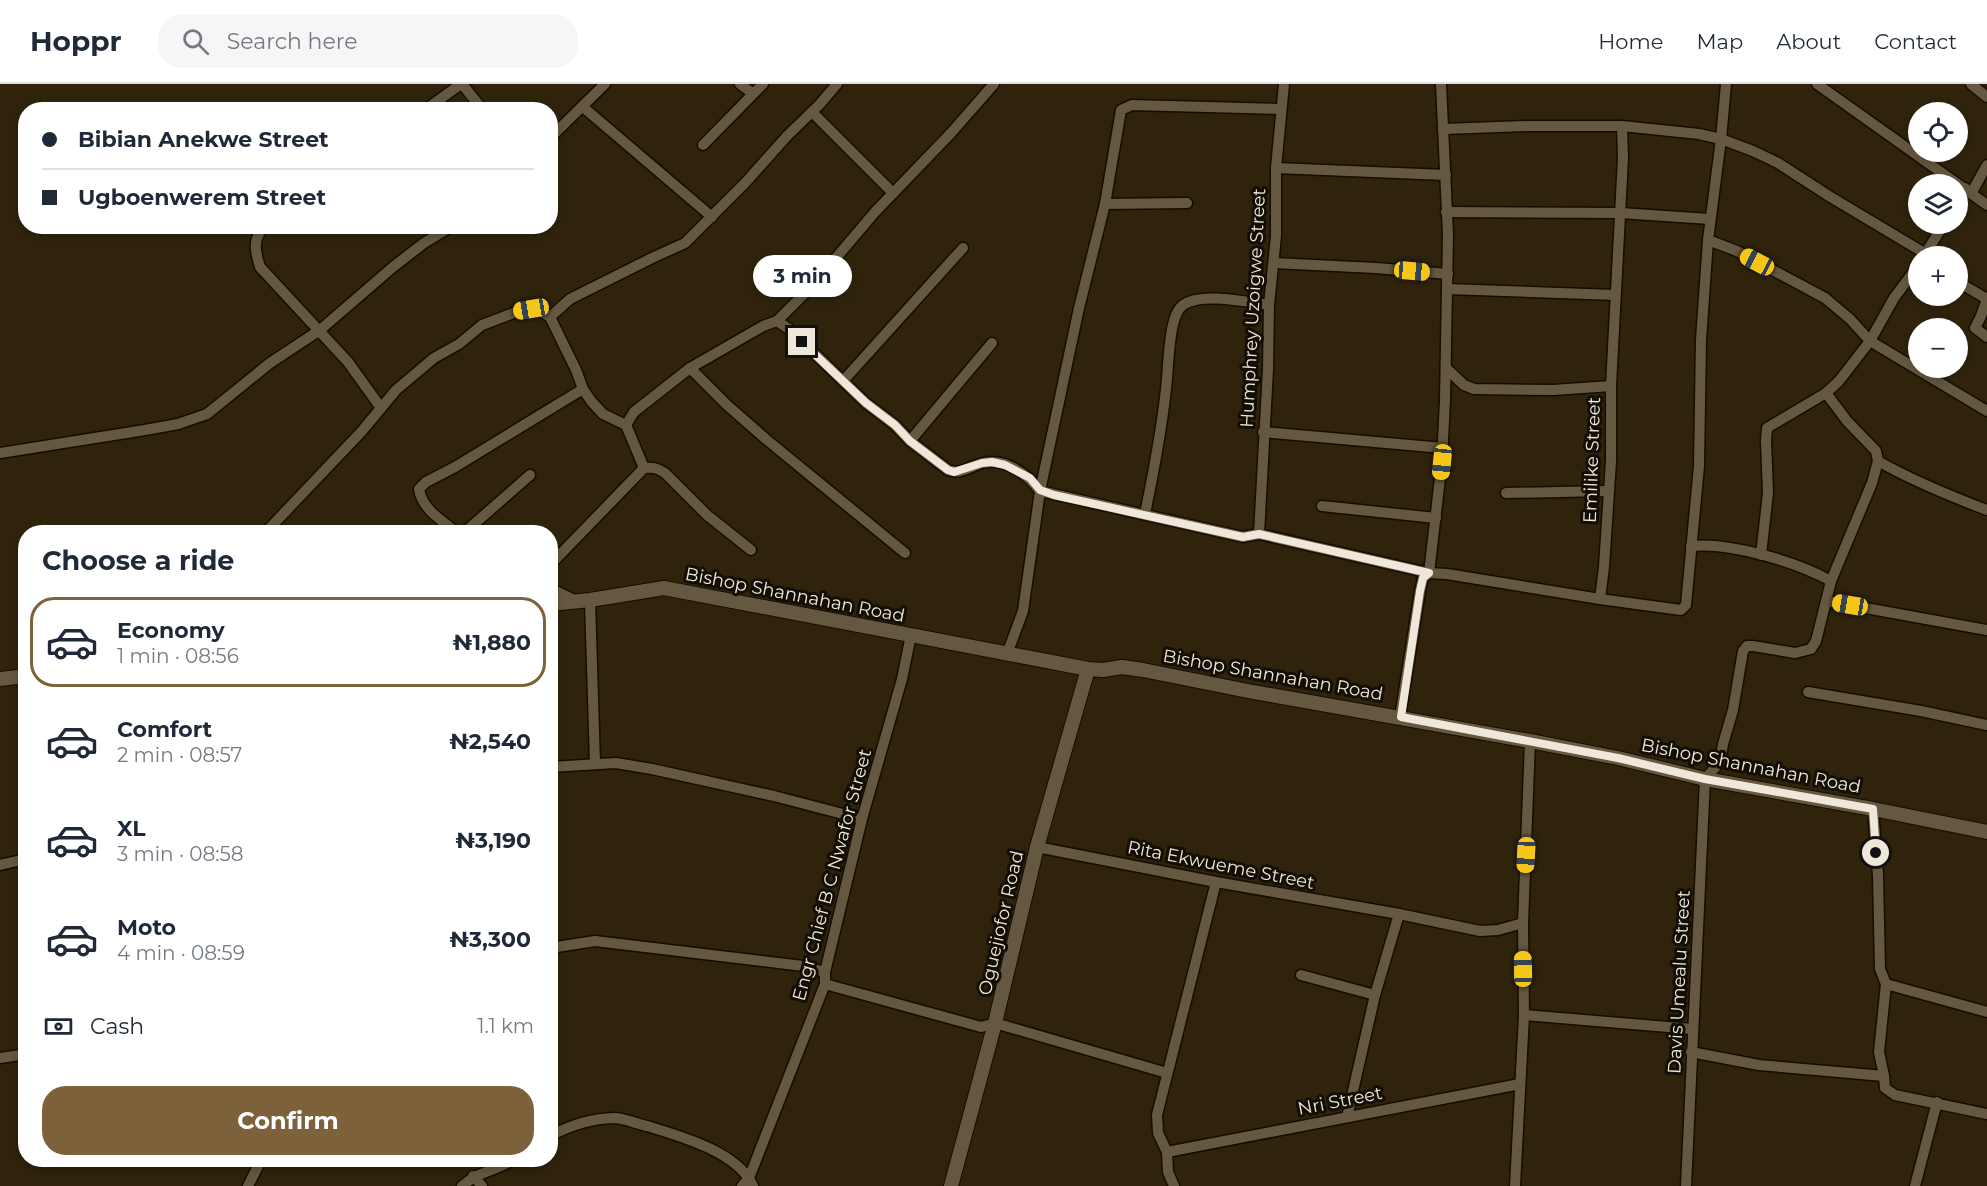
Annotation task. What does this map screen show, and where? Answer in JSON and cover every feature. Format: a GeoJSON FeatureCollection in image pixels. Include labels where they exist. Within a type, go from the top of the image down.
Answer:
{"type":"FeatureCollection","features":[{"type":"Feature","properties":{"kind":"main road","name":"Bishop Shannahan Road"},"geometry":{"type":"LineString","coordinates":[[558,603],[664,588],[911,639],[1088,669],[1103,670],[1122,667],[1143,669],[1248,691],[1530,741],[1618,758],[1705,779],[1987,832]]}},
{"type":"Feature","properties":{"kind":"main road","name":"Oguejiofor Road"},"geometry":{"type":"LineString","coordinates":[[951,1186],[995,1023],[1037,847],[1088,669]]}},
{"type":"Feature","properties":{"kind":"main road"},"geometry":{"type":"LineString","coordinates":[[0,679],[18,676]]}},
{"type":"Feature","properties":{"kind":"street"},"geometry":{"type":"LineString","coordinates":[[436,102],[462,84],[477,102]]}},
{"type":"Feature","properties":{"kind":"street"},"geometry":{"type":"LineString","coordinates":[[558,131],[605,84]]}},
{"type":"Feature","properties":{"kind":"street"},"geometry":{"type":"LineString","coordinates":[[740,84],[752,93]]}},
{"type":"Feature","properties":{"kind":"street"},"geometry":{"type":"LineString","coordinates":[[703,145],[763,84]]}},
{"type":"Feature","properties":{"kind":"street"},"geometry":{"type":"LineString","coordinates":[[550,317],[570,299],[685,243],[837,84]]}},
{"type":"Feature","properties":{"kind":"street"},"geometry":{"type":"LineString","coordinates":[[626,425],[634,412],[690,368],[763,326],[777,321],[813,285],[874,212],[951,133],[994,84]]}},
{"type":"Feature","properties":{"kind":"street","name":"Humphrey Uzoigwe Street"},"geometry":{"type":"LineString","coordinates":[[1259,534],[1269,305],[1274,263],[1276,168],[1284,84]]}},
{"type":"Feature","properties":{"kind":"street"},"geometry":{"type":"LineString","coordinates":[[1401,717],[1420,591],[1423,578],[1429,573],[1443,448],[1448,274],[1441,84]]}},
{"type":"Feature","properties":{"kind":"street"},"geometry":{"type":"LineString","coordinates":[[777,321],[789,329],[866,403],[895,425],[910,441],[948,470],[954,472],[992,462],[1005,465],[1030,478],[1040,490],[1243,537],[1259,534],[1429,573],[1681,610],[1686,605],[1699,466],[1701,340],[1708,240],[1726,84]]}},
{"type":"Feature","properties":{"kind":"street"},"geometry":{"type":"LineString","coordinates":[[1817,84],[1987,205]]}},
{"type":"Feature","properties":{"kind":"street"},"geometry":{"type":"LineString","coordinates":[[1971,84],[1987,97]]}},
{"type":"Feature","properties":{"kind":"street"},"geometry":{"type":"LineString","coordinates":[[1007,654],[1023,611],[1040,490],[1079,308],[1105,204],[1121,110],[1132,105],[1281,109]]}},
{"type":"Feature","properties":{"kind":"street"},"geometry":{"type":"LineString","coordinates":[[583,108],[712,217]]}},
{"type":"Feature","properties":{"kind":"street"},"geometry":{"type":"LineString","coordinates":[[812,112],[893,193]]}},
{"type":"Feature","properties":{"kind":"street"},"geometry":{"type":"LineString","coordinates":[[1443,129],[1622,126],[1721,139],[1778,163],[1910,246]]}},
{"type":"Feature","properties":{"kind":"street"},"geometry":{"type":"LineString","coordinates":[[1611,386],[1623,158],[1622,126]]}},
{"type":"Feature","properties":{"kind":"street"},"geometry":{"type":"LineString","coordinates":[[1969,190],[1987,165]]}},
{"type":"Feature","properties":{"kind":"street"},"geometry":{"type":"LineString","coordinates":[[1276,168],[1446,175]]}},
{"type":"Feature","properties":{"kind":"street"},"geometry":{"type":"LineString","coordinates":[[1105,204],[1187,203]]}},
{"type":"Feature","properties":{"kind":"street"},"geometry":{"type":"LineString","coordinates":[[1446,212],[1620,213],[1710,219]]}},
{"type":"Feature","properties":{"kind":"street"},"geometry":{"type":"LineString","coordinates":[[258,234],[254,249],[260,267],[348,362],[381,408]]}},
{"type":"Feature","properties":{"kind":"street"},"geometry":{"type":"LineString","coordinates":[[0,453],[145,430],[196,419],[207,414],[270,363],[320,330],[393,267],[439,234]]}},
{"type":"Feature","properties":{"kind":"street"},"geometry":{"type":"LineString","coordinates":[[1708,240],[1737,251],[1824,298],[1850,319],[1870,342],[1987,411]]}},
{"type":"Feature","properties":{"kind":"street"},"geometry":{"type":"LineString","coordinates":[[843,381],[963,248]]}},
{"type":"Feature","properties":{"kind":"street"},"geometry":{"type":"LineString","coordinates":[[1274,263],[1448,274]]}},
{"type":"Feature","properties":{"kind":"street"},"geometry":{"type":"LineString","coordinates":[[1761,555],[1768,493],[1767,428],[1826,393],[1839,381],[1870,342],[1894,298],[1908,279]]}},
{"type":"Feature","properties":{"kind":"street"},"geometry":{"type":"LineString","coordinates":[[1968,288],[1987,299],[1975,328],[1987,337]]}},
{"type":"Feature","properties":{"kind":"street"},"geometry":{"type":"LineString","coordinates":[[1447,289],[1615,295]]}},
{"type":"Feature","properties":{"kind":"street"},"geometry":{"type":"LineString","coordinates":[[1145,514],[1152,483],[1176,313],[1183,305],[1194,300],[1269,305]]}},
{"type":"Feature","properties":{"kind":"street"},"geometry":{"type":"LineString","coordinates":[[273,525],[362,432],[396,390],[434,358],[459,344],[482,326],[513,312],[531,309],[543,311],[550,317],[591,401],[603,414],[626,425],[644,468]]}},
{"type":"Feature","properties":{"kind":"street"},"geometry":{"type":"LineString","coordinates":[[910,441],[992,343]]}},
{"type":"Feature","properties":{"kind":"street"},"geometry":{"type":"LineString","coordinates":[[690,368],[767,440],[905,553]]}},
{"type":"Feature","properties":{"kind":"street","name":"Emilike Street"},"geometry":{"type":"LineString","coordinates":[[1446,369],[1464,385],[1474,389],[1553,390],[1611,386],[1606,539],[1600,599]]}},
{"type":"Feature","properties":{"kind":"street"},"geometry":{"type":"LineString","coordinates":[[447,525],[421,500],[419,489],[426,482],[455,467],[583,388]]}},
{"type":"Feature","properties":{"kind":"street"},"geometry":{"type":"LineString","coordinates":[[1705,779],[1720,762],[1733,710],[1743,651],[1747,646],[1795,653],[1811,649],[1816,642],[1831,581],[1872,483],[1878,461],[1876,451],[1856,432],[1826,393]]}},
{"type":"Feature","properties":{"kind":"street"},"geometry":{"type":"LineString","coordinates":[[1263,432],[1443,448]]}},
{"type":"Feature","properties":{"kind":"street"},"geometry":{"type":"LineString","coordinates":[[1878,461],[1945,494],[1987,510]]}},
{"type":"Feature","properties":{"kind":"street"},"geometry":{"type":"LineString","coordinates":[[558,557],[644,468],[657,468],[665,473],[707,515],[751,550]]}},
{"type":"Feature","properties":{"kind":"street"},"geometry":{"type":"LineString","coordinates":[[473,525],[530,475]]}},
{"type":"Feature","properties":{"kind":"street"},"geometry":{"type":"LineString","coordinates":[[1506,494],[1608,491]]}},
{"type":"Feature","properties":{"kind":"street"},"geometry":{"type":"LineString","coordinates":[[1322,506],[1436,518]]}},
{"type":"Feature","properties":{"kind":"street"},"geometry":{"type":"LineString","coordinates":[[1691,546],[1708,544],[1761,555],[1800,567],[1831,581]]}},
{"type":"Feature","properties":{"kind":"street"},"geometry":{"type":"LineString","coordinates":[[558,592],[574,600]]}},
{"type":"Feature","properties":{"kind":"street"},"geometry":{"type":"LineString","coordinates":[[590,600],[595,765]]}},
{"type":"Feature","properties":{"kind":"street"},"geometry":{"type":"LineString","coordinates":[[1827,601],[1987,630]]}},
{"type":"Feature","properties":{"kind":"street","name":"Engr Chief B C Nwafor Street"},"geometry":{"type":"LineString","coordinates":[[748,1184],[825,984],[825,972],[862,819],[911,639]]}},
{"type":"Feature","properties":{"kind":"street"},"geometry":{"type":"LineString","coordinates":[[1808,692],[1921,711],[1987,725]]}},
{"type":"Feature","properties":{"kind":"street"},"geometry":{"type":"LineString","coordinates":[[1515,1186],[1524,1016],[1523,924],[1530,741]]}},
{"type":"Feature","properties":{"kind":"street"},"geometry":{"type":"LineString","coordinates":[[558,767],[616,763],[652,769],[862,819]]}},
{"type":"Feature","properties":{"kind":"street","name":"Davis Umealu Street"},"geometry":{"type":"LineString","coordinates":[[1686,1186],[1705,779]]}},
{"type":"Feature","properties":{"kind":"street"},"geometry":{"type":"LineString","coordinates":[[1873,809],[1878,875],[1880,969],[1886,984],[1879,1052],[1885,1088],[1895,1095],[1987,1114]]}},
{"type":"Feature","properties":{"kind":"street","name":"Rita Ekwueme Street"},"geometry":{"type":"LineString","coordinates":[[1037,847],[1480,931],[1498,930],[1523,924]]}},
{"type":"Feature","properties":{"kind":"street"},"geometry":{"type":"LineString","coordinates":[[0,865],[18,861]]}},
{"type":"Feature","properties":{"kind":"street"},"geometry":{"type":"LineString","coordinates":[[1174,1186],[1168,1172],[1167,1152],[1158,1133],[1157,1115],[1216,882]]}},
{"type":"Feature","properties":{"kind":"street"},"geometry":{"type":"LineString","coordinates":[[1347,1117],[1375,994],[1399,914]]}},
{"type":"Feature","properties":{"kind":"street"},"geometry":{"type":"LineString","coordinates":[[558,947],[595,941],[803,966],[825,972]]}},
{"type":"Feature","properties":{"kind":"street"},"geometry":{"type":"LineString","coordinates":[[1301,975],[1375,994]]}},
{"type":"Feature","properties":{"kind":"street"},"geometry":{"type":"LineString","coordinates":[[825,984],[981,1027],[995,1023],[1167,1073]]}},
{"type":"Feature","properties":{"kind":"street"},"geometry":{"type":"LineString","coordinates":[[1886,984],[1987,1012]]}},
{"type":"Feature","properties":{"kind":"street"},"geometry":{"type":"LineString","coordinates":[[1524,1016],[1692,1029]]}},
{"type":"Feature","properties":{"kind":"street"},"geometry":{"type":"LineString","coordinates":[[1691,1052],[1759,1065],[1884,1076]]}},
{"type":"Feature","properties":{"kind":"street"},"geometry":{"type":"LineString","coordinates":[[0,1058],[18,1055]]}},
{"type":"Feature","properties":{"kind":"street","name":"Nri Street"},"geometry":{"type":"LineString","coordinates":[[1167,1152],[1520,1084]]}},
{"type":"Feature","properties":{"kind":"street"},"geometry":{"type":"LineString","coordinates":[[1915,1186],[1937,1102]]}},
{"type":"Feature","properties":{"kind":"street"},"geometry":{"type":"LineString","coordinates":[[558,1132],[568,1126],[597,1119],[619,1118],[691,1140],[717,1153],[738,1166],[748,1184]]}},
{"type":"Feature","properties":{"kind":"street"},"geometry":{"type":"LineString","coordinates":[[248,1186],[258,1167]]}},
{"type":"Feature","properties":{"kind":"street"},"geometry":{"type":"LineString","coordinates":[[462,1186],[473,1176],[501,1167]]}},
{"type":"Feature","properties":{"kind":"street"},"geometry":{"type":"LineString","coordinates":[[473,1176],[482,1186]]}},
{"type":"Feature","properties":{"kind":"route"},"geometry":{"type":"LineString","coordinates":[[802,342],[866,403],[948,470],[962,471],[982,463],[992,462],[1016,469],[1030,478],[1040,490],[1054,495],[1243,537],[1259,534],[1429,573],[1423,578],[1420,591],[1401,717],[1618,758],[1705,779],[1873,809],[1876,853]]}}]}
